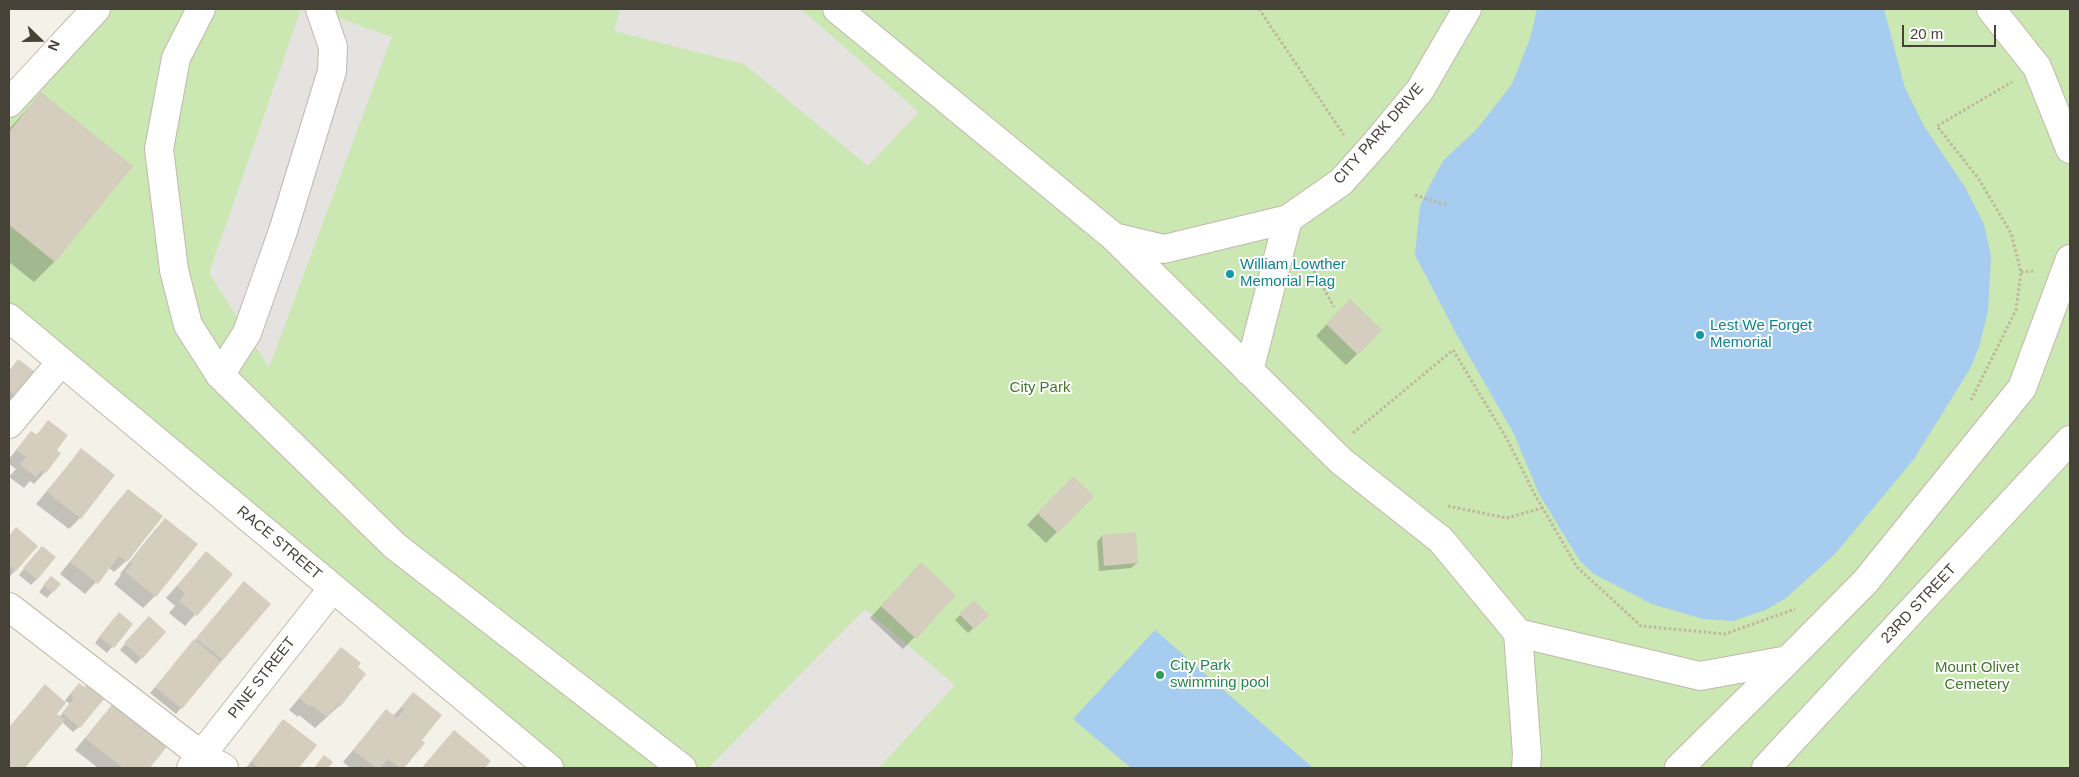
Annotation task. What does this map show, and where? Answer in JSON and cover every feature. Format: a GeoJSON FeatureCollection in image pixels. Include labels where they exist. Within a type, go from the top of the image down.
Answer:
{"type":"FeatureCollection","features":[{"type":"Feature","properties":{"kind":"street"},"geometry":{"type":"LineString","coordinates":[[9,103],[96,9]]}},
{"type":"Feature","properties":{"kind":"street"},"geometry":{"type":"LineString","coordinates":[[201,9],[176,58],[159,149],[174,270],[188,325],[220,375],[396,546],[682,768]]}},
{"type":"Feature","properties":{"kind":"street"},"geometry":{"type":"LineString","coordinates":[[220,375],[247,333],[283,231],[332,71],[333,47],[320,9]]}},
{"type":"Feature","properties":{"kind":"street"},"geometry":{"type":"LineString","coordinates":[[838,9],[1114,237],[1331,450],[1440,540],[1518,633],[1528,754],[1526,768]]}},
{"type":"Feature","properties":{"kind":"street","name":"CITY PARK DRIVE"},"geometry":{"type":"LineString","coordinates":[[1114,237],[1164,249],[1288,219],[1341,182],[1361,160],[1420,90],[1467,9]]}},
{"type":"Feature","properties":{"kind":"street"},"geometry":{"type":"LineString","coordinates":[[1991,9],[2037,67],[2070,149]]}},
{"type":"Feature","properties":{"kind":"street"},"geometry":{"type":"LineString","coordinates":[[1249,371],[1288,219]]}},
{"type":"Feature","properties":{"kind":"street"},"geometry":{"type":"LineString","coordinates":[[1680,768],[1866,581],[2022,388],[2070,259]]}},
{"type":"Feature","properties":{"kind":"street","name":"RACE STREET"},"geometry":{"type":"LineString","coordinates":[[9,318],[549,768]]}},
{"type":"Feature","properties":{"kind":"street"},"geometry":{"type":"LineString","coordinates":[[9,424],[61,362]]}},
{"type":"Feature","properties":{"kind":"street","name":"23RD STREET"},"geometry":{"type":"LineString","coordinates":[[1766,768],[2070,440]]}},
{"type":"Feature","properties":{"kind":"street","name":"PINE STREET"},"geometry":{"type":"LineString","coordinates":[[205,764],[333,588]]}},
{"type":"Feature","properties":{"kind":"street"},"geometry":{"type":"LineString","coordinates":[[9,607],[205,764]]}},
{"type":"Feature","properties":{"kind":"street"},"geometry":{"type":"LineString","coordinates":[[1518,633],[1700,676],[1788,660]]}},
{"type":"Feature","properties":{"kind":"path"},"geometry":{"type":"LineString","coordinates":[[1259,9],[1361,160]]}},
{"type":"Feature","properties":{"kind":"path"},"geometry":{"type":"LineString","coordinates":[[1971,401],[2016,310],[2021,272],[2011,233],[1978,178],[1937,126],[2037,67]]}},
{"type":"Feature","properties":{"kind":"path"},"geometry":{"type":"LineString","coordinates":[[1415,195],[1446,205]]}},
{"type":"Feature","properties":{"kind":"path"},"geometry":{"type":"LineString","coordinates":[[1288,219],[1311,267],[1334,306]]}},
{"type":"Feature","properties":{"kind":"path"},"geometry":{"type":"LineString","coordinates":[[1331,450],[1453,350],[1507,439],[1542,508],[1577,567],[1641,626],[1725,634],[1803,606]]}},
{"type":"Feature","properties":{"kind":"path"},"geometry":{"type":"LineString","coordinates":[[1402,509],[1423,501],[1508,518],[1542,508]]}},
{"type":"Feature","properties":{"kind":"green space","name":"City Park"},"geometry":{"type":"Polygon","coordinates":[[[96,9],[2070,9],[2070,768],[549,768],[9,318],[9,103],[96,9]]]}},
{"type":"Feature","properties":{"kind":"shaded area"},"geometry":{"type":"Polygon","coordinates":[[[301,9],[313,9],[392,37],[269,368],[209,273],[301,9]]]}},
{"type":"Feature","properties":{"kind":"shaded area"},"geometry":{"type":"Polygon","coordinates":[[[620,9],[801,9],[919,112],[868,166],[744,64],[614,31],[620,9]]]}},
{"type":"Feature","properties":{"kind":"shaded area"},"geometry":{"type":"Polygon","coordinates":[[[865,609],[955,685],[879,768],[708,768],[865,609]]]}},
{"type":"Feature","properties":{"kind":"water"},"geometry":{"type":"Polygon","coordinates":[[[1537,9],[1884,9],[1905,88],[1924,126],[1965,187],[1984,224],[1991,256],[1988,311],[1979,347],[1971,367],[1914,459],[1835,554],[1785,599],[1765,610],[1733,621],[1703,619],[1652,604],[1594,574],[1580,561],[1539,494],[1514,434],[1457,335],[1415,255],[1420,206],[1430,185],[1443,161],[1477,129],[1512,84],[1530,39],[1537,9]]]}},
{"type":"Feature","properties":{"kind":"water","name":"City Park swimming pool"},"geometry":{"type":"Polygon","coordinates":[[[1155,630],[1313,768],[1131,768],[1073,719],[1155,630]]]}},
{"type":"Feature","properties":{"kind":"building"},"geometry":{"type":"Polygon","coordinates":[[[41,92],[133,166],[55,262],[9,225],[9,132],[41,92]]]}},
{"type":"Feature","properties":{"kind":"building"},"geometry":{"type":"Polygon","coordinates":[[[1350,299],[1382,330],[1358,355],[1326,324],[1350,299]]]}},
{"type":"Feature","properties":{"kind":"building"},"geometry":{"type":"Polygon","coordinates":[[[18,359],[39,375],[21,400],[9,391],[9,371],[18,359]]]}},
{"type":"Feature","properties":{"kind":"building"},"geometry":{"type":"Polygon","coordinates":[[[48,420],[68,435],[57,450],[61,453],[46,473],[42,470],[36,477],[20,465],[26,457],[16,450],[31,431],[37,435],[48,420]]]}},
{"type":"Feature","properties":{"kind":"building"},"geometry":{"type":"Polygon","coordinates":[[[81,448],[115,475],[81,519],[47,492],[81,448]]]}},
{"type":"Feature","properties":{"kind":"building"},"geometry":{"type":"Polygon","coordinates":[[[1073,476],[1094,496],[1058,533],[1037,513],[1073,476]]]}},
{"type":"Feature","properties":{"kind":"building"},"geometry":{"type":"Polygon","coordinates":[[[128,489],[163,516],[127,562],[119,556],[98,584],[70,562],[128,489]]]}},
{"type":"Feature","properties":{"kind":"building"},"geometry":{"type":"Polygon","coordinates":[[[165,518],[198,544],[156,597],[125,572],[132,563],[130,562],[165,518]]]}},
{"type":"Feature","properties":{"kind":"building"},"geometry":{"type":"Polygon","coordinates":[[[16,527],[38,546],[16,571],[9,565],[9,536],[16,527]]]}},
{"type":"Feature","properties":{"kind":"building"},"geometry":{"type":"Polygon","coordinates":[[[1136,532],[1138,563],[1104,566],[1102,535],[1136,532]]]}},
{"type":"Feature","properties":{"kind":"building"},"geometry":{"type":"Polygon","coordinates":[[[42,546],[56,557],[37,580],[23,568],[42,546]]]}},
{"type":"Feature","properties":{"kind":"building"},"geometry":{"type":"Polygon","coordinates":[[[206,551],[233,574],[197,616],[179,601],[185,593],[177,586],[206,551]]]}},
{"type":"Feature","properties":{"kind":"building"},"geometry":{"type":"Polygon","coordinates":[[[921,562],[956,595],[916,639],[881,606],[921,562]]]}},
{"type":"Feature","properties":{"kind":"building"},"geometry":{"type":"Polygon","coordinates":[[[51,576],[61,584],[53,593],[43,585],[51,576]]]}},
{"type":"Feature","properties":{"kind":"building"},"geometry":{"type":"Polygon","coordinates":[[[244,581],[271,604],[223,660],[196,638],[244,581]]]}},
{"type":"Feature","properties":{"kind":"building"},"geometry":{"type":"Polygon","coordinates":[[[974,600],[989,615],[974,629],[959,614],[974,600]]]}},
{"type":"Feature","properties":{"kind":"building"},"geometry":{"type":"Polygon","coordinates":[[[119,612],[133,624],[114,648],[99,637],[119,612]]]}},
{"type":"Feature","properties":{"kind":"building"},"geometry":{"type":"Polygon","coordinates":[[[149,616],[166,632],[142,659],[124,643],[149,616]]]}},
{"type":"Feature","properties":{"kind":"building"},"geometry":{"type":"Polygon","coordinates":[[[194,639],[221,662],[182,709],[155,687],[194,639]]]}},
{"type":"Feature","properties":{"kind":"building"},"geometry":{"type":"Polygon","coordinates":[[[341,647],[361,663],[358,667],[366,674],[340,707],[337,705],[327,717],[299,698],[341,647]]]}},
{"type":"Feature","properties":{"kind":"building"},"geometry":{"type":"Polygon","coordinates":[[[79,683],[84,687],[88,684],[105,698],[80,728],[62,713],[74,698],[70,694],[79,683]]]}},
{"type":"Feature","properties":{"kind":"building"},"geometry":{"type":"Polygon","coordinates":[[[45,684],[66,703],[57,714],[65,720],[25,768],[9,768],[9,728],[45,684]]]}},
{"type":"Feature","properties":{"kind":"building"},"geometry":{"type":"Polygon","coordinates":[[[413,692],[442,715],[422,740],[425,743],[404,768],[400,768],[388,759],[380,768],[376,768],[353,750],[386,709],[397,718],[404,710],[401,707],[413,692]]]}},
{"type":"Feature","properties":{"kind":"building"},"geometry":{"type":"Polygon","coordinates":[[[115,701],[173,739],[150,768],[123,768],[85,738],[115,701]]]}},
{"type":"Feature","properties":{"kind":"building"},"geometry":{"type":"Polygon","coordinates":[[[283,719],[317,745],[299,768],[259,768],[251,762],[283,719]]]}},
{"type":"Feature","properties":{"kind":"building"},"geometry":{"type":"Polygon","coordinates":[[[454,730],[491,761],[485,768],[422,768],[454,730]]]}},
{"type":"Feature","properties":{"kind":"building"},"geometry":{"type":"Polygon","coordinates":[[[324,755],[333,762],[328,768],[314,768],[324,755]]]}},
{"type":"Feature","properties":{"kind":"place","name":"William Lowther Memorial Flag"},"geometry":{"type":"Point","coordinates":[1230,274]}},
{"type":"Feature","properties":{"kind":"place","name":"Lest We Forget Memorial"},"geometry":{"type":"Point","coordinates":[1700,335]}},
{"type":"Feature","properties":{"kind":"place","name":"City Park swimming pool"},"geometry":{"type":"Point","coordinates":[1160,675]}},
{"type":"Feature","properties":{"kind":"park label","name":"Mount Olivet Cemetery"},"geometry":{"type":"Point","coordinates":[1977,676]}}]}
